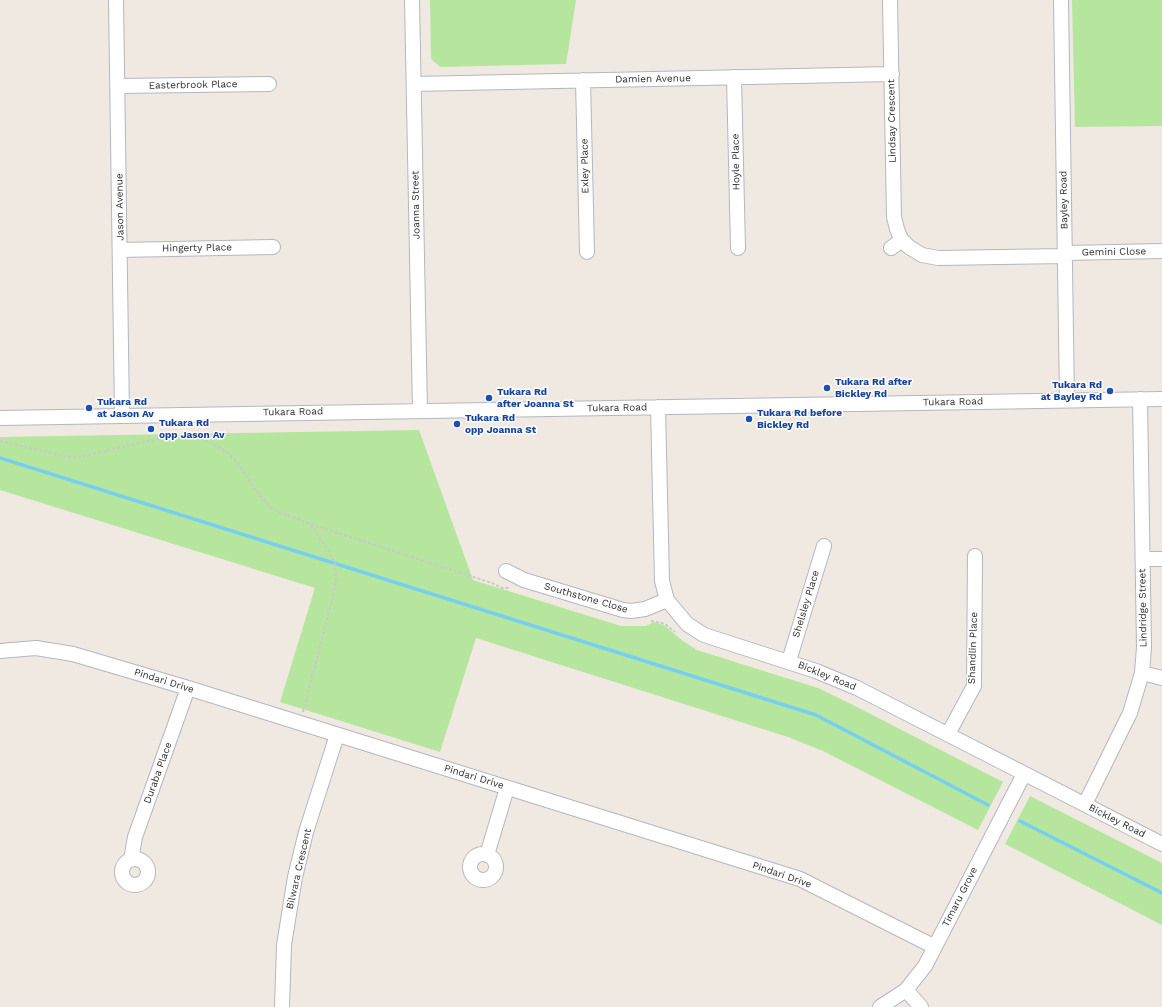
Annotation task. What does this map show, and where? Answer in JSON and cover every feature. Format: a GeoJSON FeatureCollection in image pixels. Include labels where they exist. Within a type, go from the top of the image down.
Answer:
{"type":"FeatureCollection","features":[{"type":"Feature","properties":{"kind":"street","name":"Jason Avenue"},"geometry":{"type":"LineString","coordinates":[[116,0],[122,415]]}},
{"type":"Feature","properties":{"kind":"street","name":"Joanna Street"},"geometry":{"type":"LineString","coordinates":[[412,0],[420,410]]}},
{"type":"Feature","properties":{"kind":"street","name":"Lindsay Crescent"},"geometry":{"type":"LineString","coordinates":[[890,0],[894,217],[902,240]]}},
{"type":"Feature","properties":{"kind":"street","name":"Bayley Road"},"geometry":{"type":"LineString","coordinates":[[1061,0],[1067,400]]}},
{"type":"Feature","properties":{"kind":"street","name":"Damien Avenue"},"geometry":{"type":"LineString","coordinates":[[414,84],[892,74]]}},
{"type":"Feature","properties":{"kind":"street","name":"Hoyle Place"},"geometry":{"type":"LineString","coordinates":[[734,77],[738,248]]}},
{"type":"Feature","properties":{"kind":"street","name":"Exley Place"},"geometry":{"type":"LineString","coordinates":[[583,80],[587,252]]}},
{"type":"Feature","properties":{"kind":"street","name":"Easterbrook Place"},"geometry":{"type":"LineString","coordinates":[[118,86],[269,84]]}},
{"type":"Feature","properties":{"kind":"street"},"geometry":{"type":"LineString","coordinates":[[891,248],[902,240],[909,247],[922,255],[938,258],[1065,254]]}},
{"type":"Feature","properties":{"kind":"street","name":"Hingerty Place"},"geometry":{"type":"LineString","coordinates":[[120,250],[273,246]]}},
{"type":"Feature","properties":{"kind":"street","name":"Gemini Close"},"geometry":{"type":"LineString","coordinates":[[1065,254],[1162,251]]}},
{"type":"Feature","properties":{"kind":"street","name":"Lindridge Street"},"geometry":{"type":"LineString","coordinates":[[1085,804],[1130,713],[1142,673],[1144,647],[1140,399]]}},
{"type":"Feature","properties":{"kind":"street","name":"Tukara Road"},"geometry":{"type":"LineString","coordinates":[[0,418],[1162,399]]}},
{"type":"Feature","properties":{"kind":"street"},"geometry":{"type":"LineString","coordinates":[[658,407],[661,572],[666,600]]}},
{"type":"Feature","properties":{"kind":"street","name":"Shelsley Place"},"geometry":{"type":"LineString","coordinates":[[788,661],[824,546]]}},
{"type":"Feature","properties":{"kind":"street","name":"Shandlin Place"},"geometry":{"type":"LineString","coordinates":[[948,734],[974,686],[975,556]]}},
{"type":"Feature","properties":{"kind":"street"},"geometry":{"type":"LineString","coordinates":[[1143,560],[1162,559]]}},
{"type":"Feature","properties":{"kind":"street","name":"Southstone Close"},"geometry":{"type":"LineString","coordinates":[[506,571],[524,580],[623,610],[631,611],[645,609],[666,600]]}},
{"type":"Feature","properties":{"kind":"street","name":"Bickley Road"},"geometry":{"type":"LineString","coordinates":[[666,600],[687,624],[704,635],[788,661],[857,688],[1162,844]]}},
{"type":"Feature","properties":{"kind":"street","name":"Pindari Drive"},"geometry":{"type":"LineString","coordinates":[[0,651],[22,648],[60,651],[188,688],[800,879],[935,947]]}},
{"type":"Feature","properties":{"kind":"street"},"geometry":{"type":"LineString","coordinates":[[1142,673],[1162,678]]}},
{"type":"Feature","properties":{"kind":"street","name":"Duraba Place"},"geometry":{"type":"LineString","coordinates":[[131,860],[135,837],[188,688]]}},
{"type":"Feature","properties":{"kind":"street","name":"Bilwara Crescent"},"geometry":{"type":"LineString","coordinates":[[282,1007],[284,945],[295,877],[306,832],[337,735]]}},
{"type":"Feature","properties":{"kind":"street","name":"Timaru Grove"},"geometry":{"type":"LineString","coordinates":[[880,1007],[906,990],[921,972],[1024,774]]}},
{"type":"Feature","properties":{"kind":"street"},"geometry":{"type":"LineString","coordinates":[[487,855],[507,788]]}},
{"type":"Feature","properties":{"kind":"street"},"geometry":{"type":"LineString","coordinates":[[906,990],[921,1007]]}},
{"type":"Feature","properties":{"kind":"path"},"geometry":{"type":"LineString","coordinates":[[0,441],[69,457],[78,457],[166,437],[190,435],[201,437],[228,453],[272,509],[310,524],[492,583],[502,588],[511,588]]}},
{"type":"Feature","properties":{"kind":"path"},"geometry":{"type":"LineString","coordinates":[[303,711],[334,592],[336,577],[334,562],[310,524]]}},
{"type":"Feature","properties":{"kind":"path"},"geometry":{"type":"LineString","coordinates":[[644,620],[665,624],[677,633]]}},
{"type":"Feature","properties":{"kind":"green space"},"geometry":{"type":"Polygon","coordinates":[[[430,0],[576,0],[566,64],[440,67],[431,59],[430,0]]]}},
{"type":"Feature","properties":{"kind":"green space"},"geometry":{"type":"Polygon","coordinates":[[[1072,0],[1162,0],[1162,126],[1075,127],[1072,0]]]}},
{"type":"Feature","properties":{"kind":"green space"},"geometry":{"type":"Polygon","coordinates":[[[419,430],[473,580],[621,626],[646,626],[654,622],[665,626],[697,650],[818,688],[849,703],[1003,782],[978,830],[823,751],[788,737],[476,638],[440,752],[280,702],[315,588],[0,490],[0,437],[419,430]]]}},
{"type":"Feature","properties":{"kind":"green space"},"geometry":{"type":"Polygon","coordinates":[[[1030,796],[1162,863],[1162,925],[1005,844],[1030,796]]]}},
{"type":"Feature","properties":{"kind":"waterway"},"geometry":{"type":"LineString","coordinates":[[0,458],[816,715],[988,805]]}},
{"type":"Feature","properties":{"kind":"waterway"},"geometry":{"type":"LineString","coordinates":[[1020,821],[1162,893]]}},
{"type":"Feature","properties":{"kind":"place","name":"Tukara Rd after Bickley Rd"},"geometry":{"type":"Point","coordinates":[827,388]}},
{"type":"Feature","properties":{"kind":"place","name":"Tukara Rd at Bayley Rd"},"geometry":{"type":"Point","coordinates":[1110,391]}},
{"type":"Feature","properties":{"kind":"place","name":"Tukara Rd after Joanna St"},"geometry":{"type":"Point","coordinates":[489,398]}},
{"type":"Feature","properties":{"kind":"place","name":"Tukara Rd at Jason Av"},"geometry":{"type":"Point","coordinates":[89,408]}},
{"type":"Feature","properties":{"kind":"place","name":"Tukara Rd before Bickley Rd"},"geometry":{"type":"Point","coordinates":[749,419]}},
{"type":"Feature","properties":{"kind":"place","name":"Tukara Rd opp Joanna St"},"geometry":{"type":"Point","coordinates":[457,424]}},
{"type":"Feature","properties":{"kind":"place","name":"Tukara Rd opp Jason Av"},"geometry":{"type":"Point","coordinates":[151,429]}}]}
